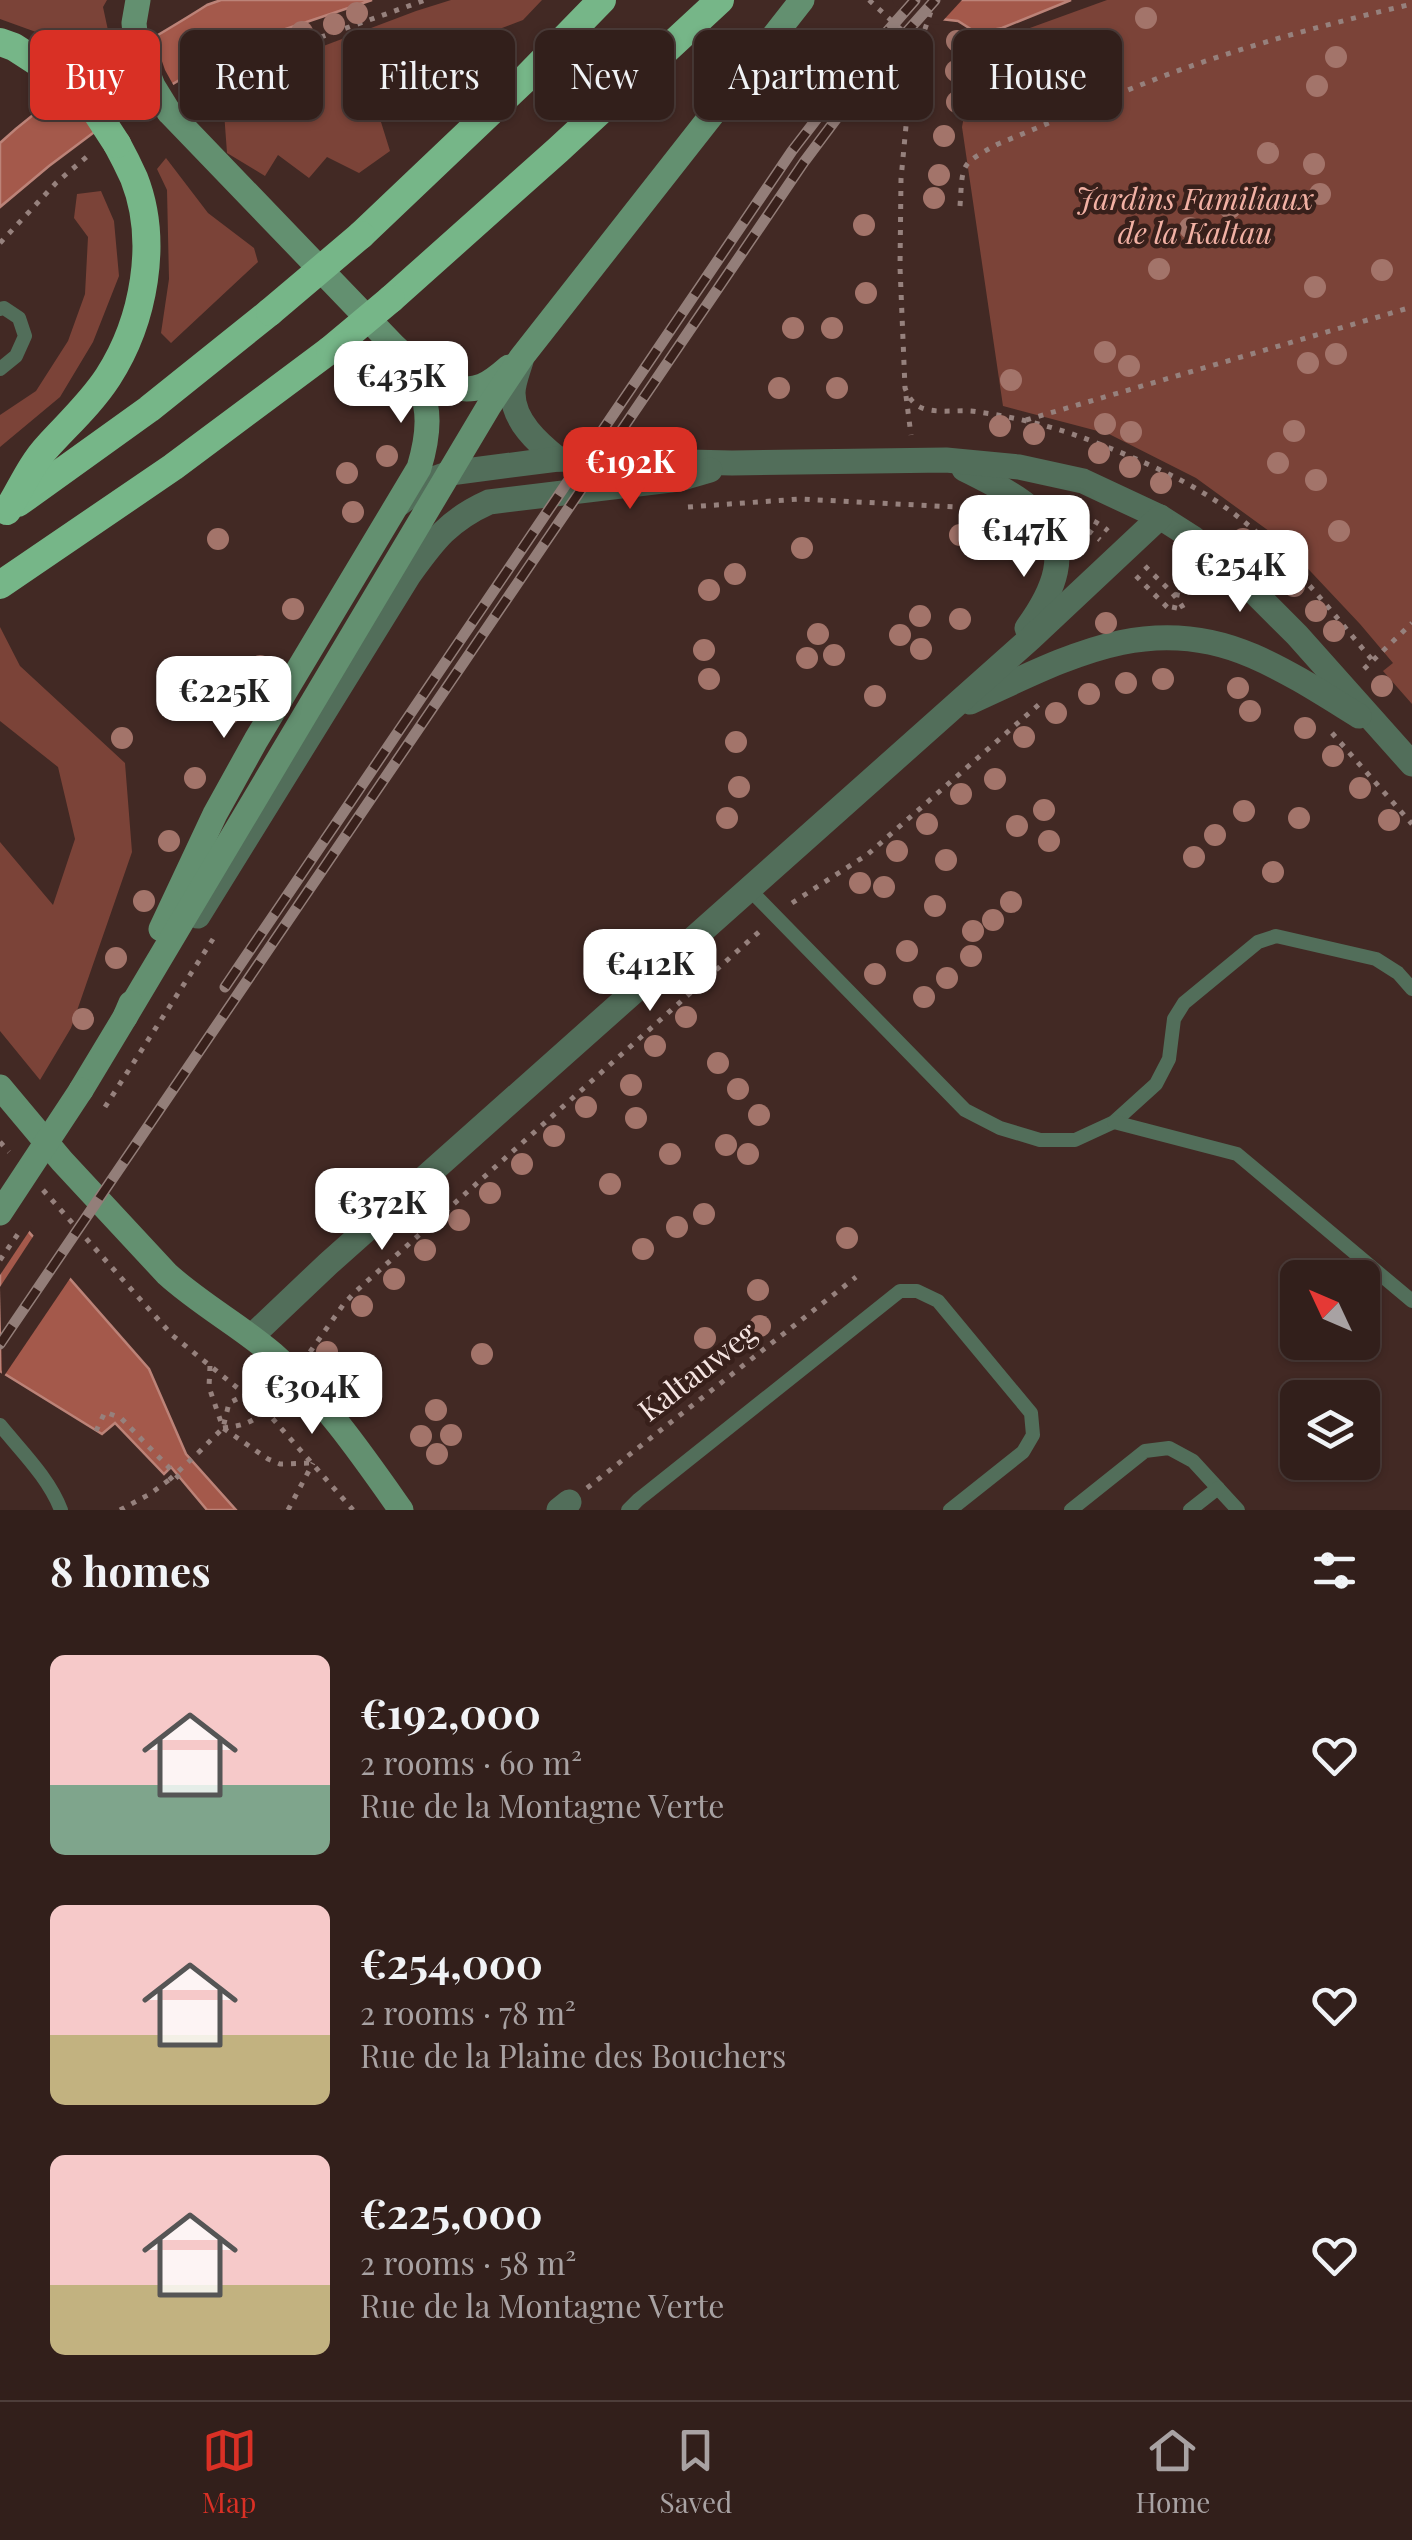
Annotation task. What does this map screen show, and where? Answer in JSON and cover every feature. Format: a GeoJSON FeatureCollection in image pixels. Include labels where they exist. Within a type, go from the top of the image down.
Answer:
{"type":"FeatureCollection","features":[{"type":"Feature","properties":{"kind":"highway"},"geometry":{"type":"LineString","coordinates":[[3,513],[149,409],[361,235],[602,0]]}},
{"type":"Feature","properties":{"kind":"highway"},"geometry":{"type":"LineString","coordinates":[[0,585],[174,468],[330,350],[558,150],[720,0]]}},
{"type":"Feature","properties":{"kind":"highway"},"geometry":{"type":"LineString","coordinates":[[0,42],[14,46],[66,80],[91,104],[118,144],[135,180],[146,243],[138,306],[109,375],[82,412],[45,449],[3,513]]}},
{"type":"Feature","properties":{"kind":"main road"},"geometry":{"type":"LineString","coordinates":[[138,0],[136,43],[169,112],[395,347],[438,380],[467,390],[484,386],[521,358]]}},
{"type":"Feature","properties":{"kind":"main road"},"geometry":{"type":"LineString","coordinates":[[0,1213],[81,1090],[489,406],[521,358],[801,1]]}},
{"type":"Feature","properties":{"kind":"main road"},"geometry":{"type":"LineString","coordinates":[[125,1017],[190,865],[223,800],[419,468],[428,438],[426,402],[418,380],[395,347]]}},
{"type":"Feature","properties":{"kind":"main road"},"geometry":{"type":"LineString","coordinates":[[0,1087],[62,1161],[167,1274],[252,1336],[292,1372],[402,1510]]}},
{"type":"Feature","properties":{"kind":"street"},"geometry":{"type":"LineString","coordinates":[[521,358],[513,393],[517,412],[539,444],[558,459]]}},
{"type":"Feature","properties":{"kind":"street"},"geometry":{"type":"LineString","coordinates":[[399,504],[418,488],[450,472],[558,459],[732,463],[946,460],[1019,467],[1082,481],[1160,517],[1193,538],[1249,585],[1412,764]]}},
{"type":"Feature","properties":{"kind":"street"},"geometry":{"type":"LineString","coordinates":[[946,460],[1001,486],[1038,512],[1053,535],[1057,568],[1047,598],[1027,629],[948,712]]}},
{"type":"Feature","properties":{"kind":"street"},"geometry":{"type":"LineString","coordinates":[[125,1017],[182,941],[410,576],[448,526],[488,502],[678,479],[732,463]]}},
{"type":"Feature","properties":{"kind":"street"},"geometry":{"type":"LineString","coordinates":[[252,1336],[1160,517]]}},
{"type":"Feature","properties":{"kind":"street"},"geometry":{"type":"LineString","coordinates":[[948,712],[1096,648],[1177,636],[1251,655],[1379,728]]}},
{"type":"Feature","properties":{"kind":"lane"},"geometry":{"type":"LineString","coordinates":[[0,308],[19,318],[25,336],[16,356],[0,369]]}},
{"type":"Feature","properties":{"kind":"lane"},"geometry":{"type":"LineString","coordinates":[[749,889],[966,1110],[1000,1128],[1040,1140],[1075,1140],[1114,1122],[1156,1084],[1169,1059],[1174,1019],[1184,1003],[1258,942],[1276,936],[1376,959],[1398,973],[1412,989]]}},
{"type":"Feature","properties":{"kind":"lane"},"geometry":{"type":"LineString","coordinates":[[1114,1122],[1237,1154],[1412,1301]]}},
{"type":"Feature","properties":{"kind":"lane"},"geometry":{"type":"LineString","coordinates":[[628,1510],[900,1291],[917,1291],[938,1301],[1032,1413],[1033,1435],[1023,1452],[950,1510]]}},
{"type":"Feature","properties":{"kind":"lane"},"geometry":{"type":"LineString","coordinates":[[0,1425],[34,1467],[61,1510]]}},
{"type":"Feature","properties":{"kind":"lane"},"geometry":{"type":"LineString","coordinates":[[1071,1510],[1145,1451],[1169,1448],[1194,1461],[1238,1510]]}},
{"type":"Feature","properties":{"kind":"lane"},"geometry":{"type":"LineString","coordinates":[[1190,1510],[1218,1488]]}},
{"type":"Feature","properties":{"kind":"path"},"geometry":{"type":"LineString","coordinates":[[869,0],[902,30]]}},
{"type":"Feature","properties":{"kind":"path"},"geometry":{"type":"LineString","coordinates":[[925,30],[935,0]]}},
{"type":"Feature","properties":{"kind":"path"},"geometry":{"type":"LineString","coordinates":[[960,206],[962,170],[972,158],[998,144],[1162,76],[1325,24],[1412,4]]}},
{"type":"Feature","properties":{"kind":"path"},"geometry":{"type":"LineString","coordinates":[[907,120],[900,267],[905,388],[910,399],[923,408],[1025,421],[1089,440],[1215,500],[1294,568],[1374,662]]}},
{"type":"Feature","properties":{"kind":"path"},"geometry":{"type":"LineString","coordinates":[[1025,421],[1412,308]]}},
{"type":"Feature","properties":{"kind":"path"},"geometry":{"type":"LineString","coordinates":[[686,507],[800,499],[980,508]]}},
{"type":"Feature","properties":{"kind":"path"},"geometry":{"type":"LineString","coordinates":[[1071,528],[1080,526],[1095,536]]}},
{"type":"Feature","properties":{"kind":"path"},"geometry":{"type":"LineString","coordinates":[[1173,613],[1182,578]]}},
{"type":"Feature","properties":{"kind":"path"},"geometry":{"type":"LineString","coordinates":[[1382,650],[1412,623]]}},
{"type":"Feature","properties":{"kind":"path"},"geometry":{"type":"LineString","coordinates":[[104,1110],[217,932]]}},
{"type":"Feature","properties":{"kind":"path"},"geometry":{"type":"LineString","coordinates":[[0,1142],[12,1156]]}},
{"type":"Feature","properties":{"kind":"path"},"geometry":{"type":"LineString","coordinates":[[37,1184],[152,1316],[266,1411],[353,1510]]}},
{"type":"Feature","properties":{"kind":"path","name":"Kaltauweg"},"geometry":{"type":"LineString","coordinates":[[564,1506],[856,1278]]}},
{"type":"Feature","properties":{"kind":"path"},"geometry":{"type":"LineString","coordinates":[[210,1366],[208,1387],[223,1428],[280,1464],[313,1463]]}},
{"type":"Feature","properties":{"kind":"path"},"geometry":{"type":"LineString","coordinates":[[120,1510],[169,1480],[223,1428],[229,1403],[248,1394]]}},
{"type":"Feature","properties":{"kind":"path"},"geometry":{"type":"LineString","coordinates":[[223,1428],[247,1424],[266,1411]]}},
{"type":"Feature","properties":{"kind":"path"},"geometry":{"type":"LineString","coordinates":[[96,1430],[105,1412],[120,1418],[182,1480]]}},
{"type":"Feature","properties":{"kind":"path"},"geometry":{"type":"LineString","coordinates":[[288,1510],[313,1463]]}},
{"type":"Feature","properties":{"kind":"green space"},"geometry":{"type":"Polygon","coordinates":[[[0,0],[107,0],[103,7],[108,30],[30,30],[0,19],[0,0]]]}},
{"type":"Feature","properties":{"kind":"green space"},"geometry":{"type":"Polygon","coordinates":[[[451,0],[542,0],[523,20],[496,30],[366,30],[451,0]]]}},
{"type":"Feature","properties":{"kind":"green space","name":"Jardins Familiaux de la Kaltau"},"geometry":{"type":"Polygon","coordinates":[[[1107,0],[1412,0],[1412,704],[1383,671],[1393,663],[1280,539],[1196,478],[1109,434],[1003,406],[963,120],[1122,120],[1122,30],[1024,30],[1107,0]]]}},
{"type":"Feature","properties":{"kind":"green space"},"geometry":{"type":"Polygon","coordinates":[[[343,39],[343,120],[380,120],[390,151],[359,173],[327,157],[309,178],[278,155],[265,176],[227,153],[225,120],[323,120],[323,46],[343,39]]]}},
{"type":"Feature","properties":{"kind":"green space"},"geometry":{"type":"Polygon","coordinates":[[[166,158],[208,213],[254,248],[258,262],[171,343],[161,333],[169,279],[167,190],[157,169],[166,158]]]}},
{"type":"Feature","properties":{"kind":"green space"},"geometry":{"type":"Polygon","coordinates":[[[101,191],[114,221],[119,276],[93,342],[60,397],[0,447],[0,415],[36,391],[68,341],[85,294],[88,237],[74,218],[77,194],[101,191]]]}},
{"type":"Feature","properties":{"kind":"green space"},"geometry":{"type":"Polygon","coordinates":[[[0,627],[20,666],[125,763],[132,852],[71,1028],[40,1080],[0,1031],[0,842],[53,905],[75,839],[58,767],[0,721],[0,627]]]}},
{"type":"Feature","properties":{"kind":"shaded area"},"geometry":{"type":"Polygon","coordinates":[[[221,0],[372,0],[283,30],[180,30],[180,80],[160,92],[160,34],[221,0]]]}},
{"type":"Feature","properties":{"kind":"shaded area"},"geometry":{"type":"Polygon","coordinates":[[[897,0],[1071,0],[992,30],[972,30],[958,21],[923,17],[897,0]]]}},
{"type":"Feature","properties":{"kind":"shaded area"},"geometry":{"type":"Polygon","coordinates":[[[30,118],[113,120],[0,207],[0,143],[30,118]]]}},
{"type":"Feature","properties":{"kind":"shaded area"},"geometry":{"type":"Polygon","coordinates":[[[0,1199],[149,1369],[186,1454],[236,1510],[207,1510],[171,1467],[164,1474],[115,1423],[102,1434],[0,1371],[0,1199]]]}},
{"type":"Feature","properties":{"kind":"pier"},"geometry":{"type":"Polygon","coordinates":[[[892,0],[962,0],[939,25],[920,22],[892,0]]]}},
{"type":"Feature","properties":{"kind":"pier"},"geometry":{"type":"Polygon","coordinates":[[[160,55],[165,70],[175,88],[160,97],[160,55]]]}},
{"type":"Feature","properties":{"kind":"pier"},"geometry":{"type":"Polygon","coordinates":[[[0,1194],[32,1227],[0,1275],[0,1194]]]}},
{"type":"Feature","properties":{"kind":"pier"},"geometry":{"type":"Polygon","coordinates":[[[36,1232],[73,1274],[2,1379],[0,1287],[36,1232]]]}},
{"type":"Feature","properties":{"kind":"railway"},"geometry":{"type":"LineString","coordinates":[[225,987],[792,151],[862,60],[915,0]]}},
{"type":"Feature","properties":{"kind":"railway"},"geometry":{"type":"LineString","coordinates":[[0,1344],[804,162],[872,71],[935,0]]}}]}
